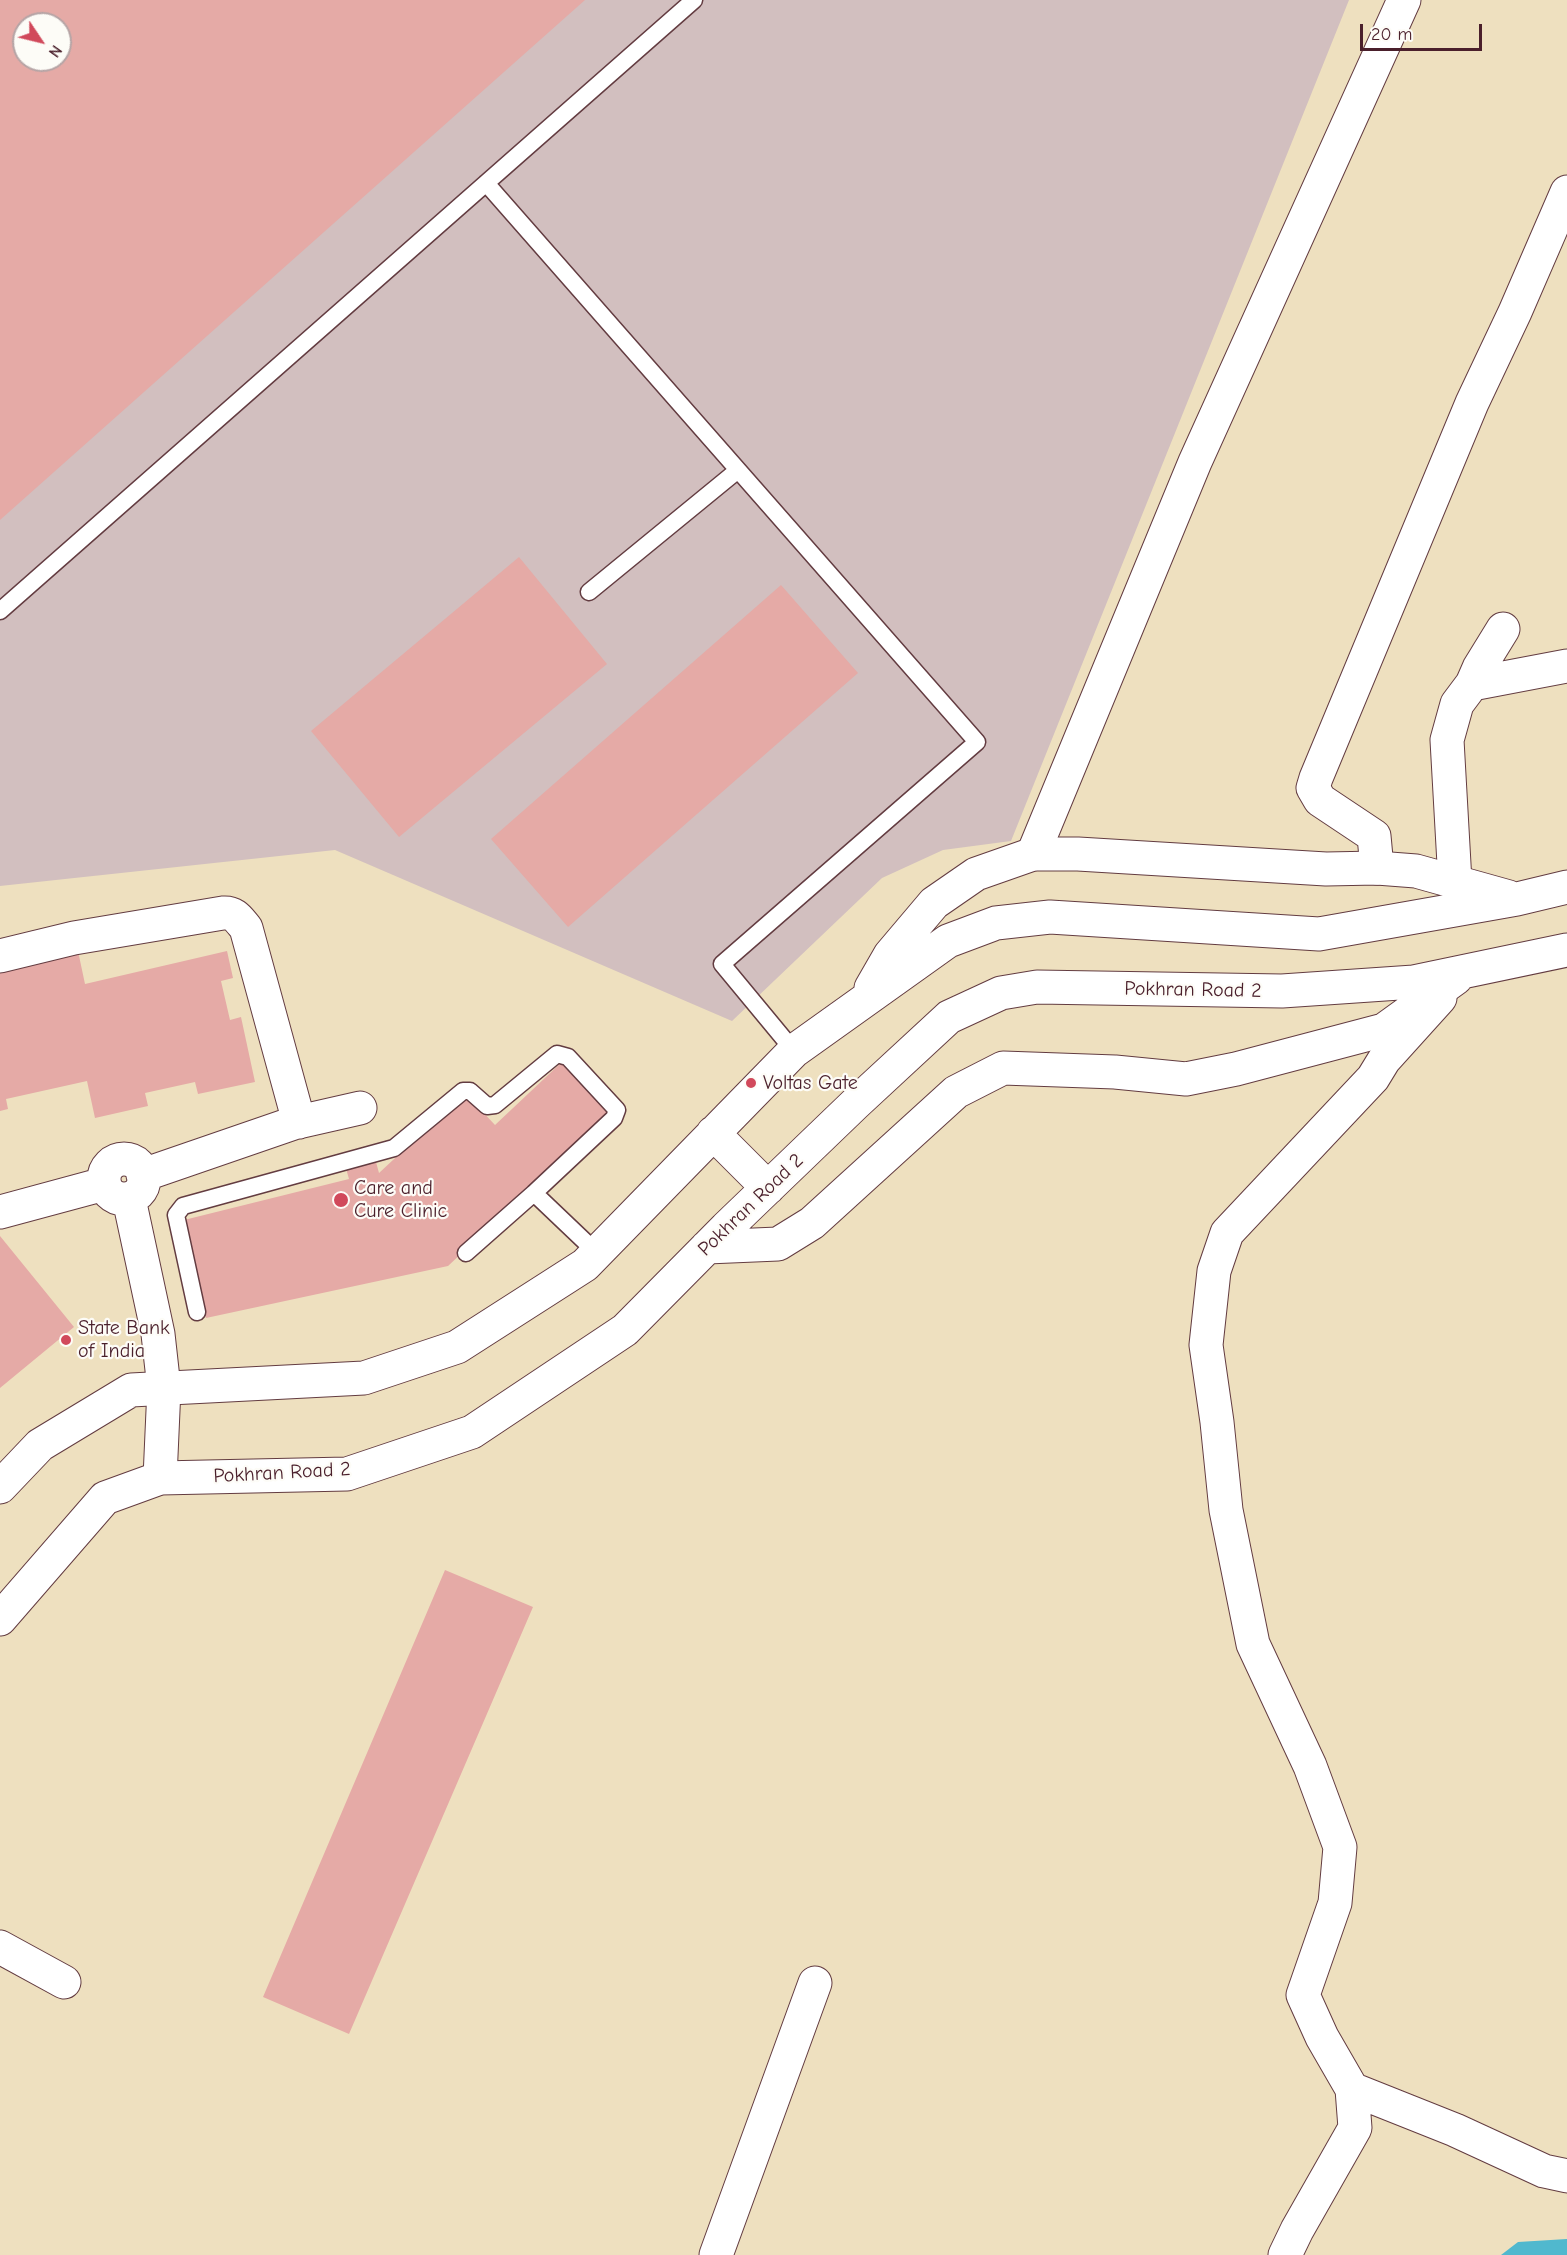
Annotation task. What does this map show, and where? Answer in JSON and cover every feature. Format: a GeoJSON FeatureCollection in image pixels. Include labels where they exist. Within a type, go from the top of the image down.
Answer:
{"type":"FeatureCollection","features":[{"type":"Feature","properties":{"kind":"main road"},"geometry":{"type":"LineString","coordinates":[[1033,854],[1195,462],[1404,0]]}},
{"type":"Feature","properties":{"kind":"main road"},"geometry":{"type":"LineString","coordinates":[[1377,868],[1374,836],[1320,800],[1313,788],[1472,403],[1515,312],[1567,192]]}},
{"type":"Feature","properties":{"kind":"main road"},"geometry":{"type":"LineString","coordinates":[[1455,882],[1447,740],[1457,705],[1472,684],[1503,629]]}},
{"type":"Feature","properties":{"kind":"main road"},"geometry":{"type":"LineString","coordinates":[[1472,684],[1567,666]]}},
{"type":"Feature","properties":{"kind":"main road"},"geometry":{"type":"LineString","coordinates":[[864,1000],[890,955],[934,903],[976,874],[1033,854],[1078,854],[1326,869],[1377,868],[1416,871],[1517,899]]}},
{"type":"Feature","properties":{"kind":"main road"},"geometry":{"type":"LineString","coordinates":[[0,1488],[40,1445],[131,1390],[364,1378],[457,1347],[585,1265],[794,1051],[948,941],[996,923],[1050,917],[1319,934],[1517,899],[1567,887]]}},
{"type":"Feature","properties":{"kind":"main road"},"geometry":{"type":"LineString","coordinates":[[0,956],[74,938],[229,912],[236,916],[246,928],[299,1122]]}},
{"type":"Feature","properties":{"kind":"main road","name":"Pokhran Road 2"},"geometry":{"type":"LineString","coordinates":[[0,1619],[105,1498],[160,1478],[347,1474],[472,1432],[625,1330],[768,1188],[949,1017],[1001,993],[1037,987],[1282,991],[1414,982],[1567,951]]}},
{"type":"Feature","properties":{"kind":"main road"},"geometry":{"type":"LineString","coordinates":[[707,1248],[778,1244],[812,1223],[956,1092],[1003,1068],[1115,1072],[1186,1079],[1236,1069],[1384,1030],[1466,970]]}},
{"type":"Feature","properties":{"kind":"main road"},"geometry":{"type":"LineString","coordinates":[[1285,2255],[1354,2128],[1352,2089],[1322,2037],[1303,1995],[1335,1904],[1340,1846],[1310,1766],[1253,1644],[1226,1510],[1206,1345],[1214,1271],[1227,1233],[1373,1078],[1384,1060],[1466,970]]}},
{"type":"Feature","properties":{"kind":"main road"},"geometry":{"type":"LineString","coordinates":[[0,1212],[125,1186],[299,1122],[360,1108]]}},
{"type":"Feature","properties":{"kind":"main road"},"geometry":{"type":"LineString","coordinates":[[713,1133],[768,1188]]}},
{"type":"Feature","properties":{"kind":"main road"},"geometry":{"type":"LineString","coordinates":[[125,1186],[158,1334],[164,1388],[160,1478]]}},
{"type":"Feature","properties":{"kind":"main road"},"geometry":{"type":"LineString","coordinates":[[0,1947],[64,1982]]}},
{"type":"Feature","properties":{"kind":"main road"},"geometry":{"type":"LineString","coordinates":[[716,2255],[815,1983]]}},
{"type":"Feature","properties":{"kind":"main road"},"geometry":{"type":"LineString","coordinates":[[1352,2089],[1455,2130],[1545,2171],[1567,2176]]}},
{"type":"Feature","properties":{"kind":"lane"},"geometry":{"type":"LineString","coordinates":[[0,611],[694,0]]}},
{"type":"Feature","properties":{"kind":"lane"},"geometry":{"type":"LineString","coordinates":[[486,183],[977,742],[722,964],[794,1051]]}},
{"type":"Feature","properties":{"kind":"lane"},"geometry":{"type":"LineString","coordinates":[[589,592],[738,470]]}},
{"type":"Feature","properties":{"kind":"lane"},"geometry":{"type":"LineString","coordinates":[[197,1312],[176,1215],[183,1206],[394,1148],[463,1091],[470,1091],[487,1106],[495,1105],[557,1054],[568,1056],[616,1110],[614,1118],[466,1253]]}},
{"type":"Feature","properties":{"kind":"lane"},"geometry":{"type":"LineString","coordinates":[[534,1193],[597,1253]]}},
{"type":"Feature","properties":{"kind":"shaded area"},"geometry":{"type":"Polygon","coordinates":[[[0,0],[1349,0],[1011,841],[943,850],[882,878],[732,1021],[335,850],[0,886],[0,0]]]}},
{"type":"Feature","properties":{"kind":"water"},"geometry":{"type":"Polygon","coordinates":[[[1567,2239],[1567,2255],[1501,2255],[1518,2242],[1567,2239]]]}},
{"type":"Feature","properties":{"kind":"building"},"geometry":{"type":"Polygon","coordinates":[[[0,0],[585,0],[0,520],[0,0]]]}},
{"type":"Feature","properties":{"kind":"building"},"geometry":{"type":"Polygon","coordinates":[[[519,557],[607,664],[399,837],[311,731],[519,557]]]}},
{"type":"Feature","properties":{"kind":"building"},"geometry":{"type":"Polygon","coordinates":[[[781,585],[858,673],[568,927],[491,839],[781,585]]]}},
{"type":"Feature","properties":{"kind":"building"},"geometry":{"type":"Polygon","coordinates":[[[78,951],[85,984],[227,951],[233,978],[221,981],[230,1020],[241,1017],[255,1082],[198,1094],[195,1082],[145,1093],[148,1106],[95,1118],[87,1081],[6,1099],[8,1109],[0,1111],[0,968],[78,951]]]}},
{"type":"Feature","properties":{"kind":"building"},"geometry":{"type":"Polygon","coordinates":[[[564,1060],[612,1113],[448,1266],[206,1318],[184,1220],[349,1179],[345,1165],[376,1162],[379,1173],[465,1093],[495,1125],[564,1060]]]}},
{"type":"Feature","properties":{"kind":"building"},"geometry":{"type":"Polygon","coordinates":[[[0,1236],[74,1327],[0,1388],[0,1236]]]}},
{"type":"Feature","properties":{"kind":"building"},"geometry":{"type":"Polygon","coordinates":[[[445,1570],[533,1607],[349,2034],[263,1997],[445,1570]]]}},
{"type":"Feature","properties":{"kind":"place","name":"Voltas Gate"},"geometry":{"type":"Point","coordinates":[751,1083]}},
{"type":"Feature","properties":{"kind":"place","name":"Care and Cure Clinic"},"geometry":{"type":"Point","coordinates":[341,1200]}},
{"type":"Feature","properties":{"kind":"place","name":"State Bank of India"},"geometry":{"type":"Point","coordinates":[66,1340]}}]}
